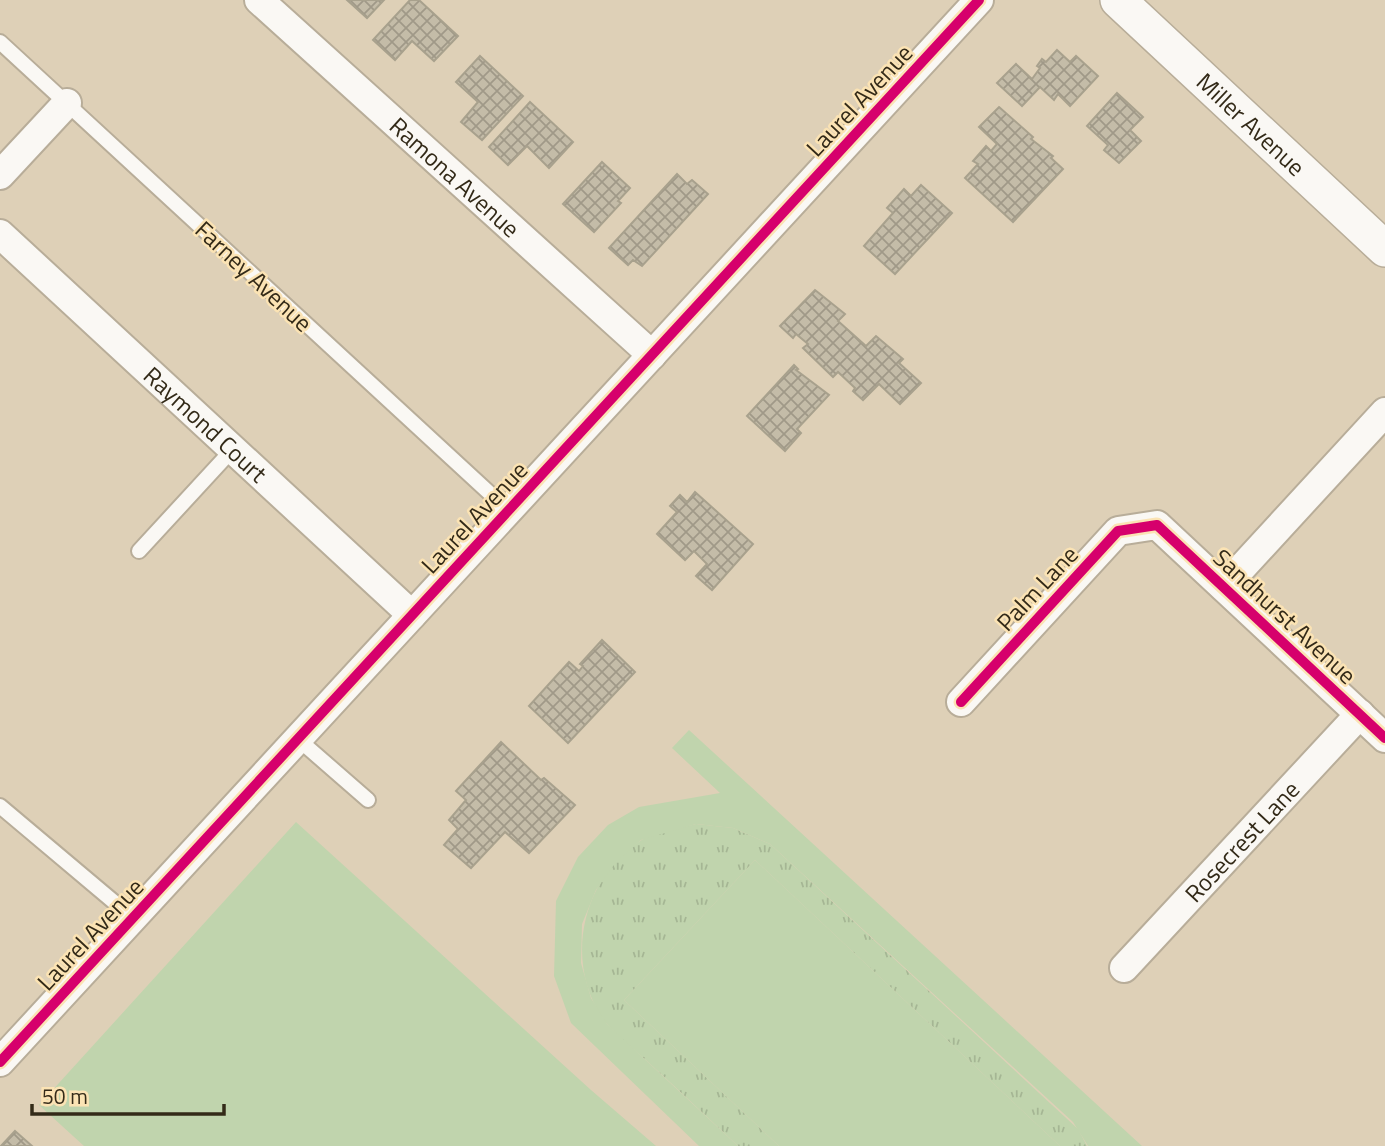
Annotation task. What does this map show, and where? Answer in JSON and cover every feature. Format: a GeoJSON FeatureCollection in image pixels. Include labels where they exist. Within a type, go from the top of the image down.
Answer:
{"type":"FeatureCollection","features":[{"type":"Feature","properties":{"kind":"street","name":"Ramona Avenue"},"geometry":{"type":"LineString","coordinates":[[259,0],[652,355]]}},
{"type":"Feature","properties":{"kind":"street","name":"Laurel Avenue"},"geometry":{"type":"LineString","coordinates":[[1,1059],[979,0]]}},
{"type":"Feature","properties":{"kind":"street","name":"Miller Avenue"},"geometry":{"type":"LineString","coordinates":[[1118,0],[1385,249]]}},
{"type":"Feature","properties":{"kind":"street"},"geometry":{"type":"LineString","coordinates":[[0,175],[67,103]]}},
{"type":"Feature","properties":{"kind":"street","name":"Raymond Court"},"geometry":{"type":"LineString","coordinates":[[0,234],[412,615]]}},
{"type":"Feature","properties":{"kind":"street"},"geometry":{"type":"LineString","coordinates":[[1224,587],[1385,412]]}},
{"type":"Feature","properties":{"kind":"street","name":"Sandhurst Avenue"},"geometry":{"type":"LineString","coordinates":[[1157,525],[1385,737]]}},
{"type":"Feature","properties":{"kind":"street","name":"Palm Lane"},"geometry":{"type":"LineString","coordinates":[[961,702],[1118,531],[1157,525]]}},
{"type":"Feature","properties":{"kind":"street","name":"Rosecrest Lane"},"geometry":{"type":"LineString","coordinates":[[1124,968],[1360,714]]}},
{"type":"Feature","properties":{"kind":"lane","name":"Farney Avenue"},"geometry":{"type":"LineString","coordinates":[[0,42],[509,511]]}},
{"type":"Feature","properties":{"kind":"lane"},"geometry":{"type":"LineString","coordinates":[[139,551],[233,449]]}},
{"type":"Feature","properties":{"kind":"lane"},"geometry":{"type":"LineString","coordinates":[[298,739],[368,800]]}},
{"type":"Feature","properties":{"kind":"lane"},"geometry":{"type":"LineString","coordinates":[[0,806],[133,918]]}},
{"type":"Feature","properties":{"kind":"green space"},"geometry":{"type":"Polygon","coordinates":[[[689,730],[1142,1146],[1088,1146],[1073,1122],[770,844],[733,828],[696,824],[641,840],[616,862],[596,890],[582,924],[581,963],[591,998],[607,1024],[738,1146],[699,1146],[571,1023],[554,976],[556,901],[578,857],[608,825],[639,807],[720,793],[672,748],[689,730]]]}},
{"type":"Feature","properties":{"kind":"green space"},"geometry":{"type":"Polygon","coordinates":[[[296,822],[656,1146],[84,1146],[39,1105],[296,822]]]}},
{"type":"Feature","properties":{"kind":"green space"},"geometry":{"type":"Polygon","coordinates":[[[696,824],[733,828],[770,844],[1078,1129],[1087,1146],[1060,1146],[755,860],[624,1000],[779,1146],[738,1146],[606,1023],[593,1000],[585,976],[582,951],[584,925],[603,878],[620,858],[645,838],[696,824]]]}},
{"type":"Feature","properties":{"kind":"green space"},"geometry":{"type":"Polygon","coordinates":[[[755,860],[1060,1146],[779,1146],[624,1000],[755,860]]]}},
{"type":"Feature","properties":{"kind":"building"},"geometry":{"type":"Polygon","coordinates":[[[347,0],[384,0],[367,18],[347,0]]]}},
{"type":"Feature","properties":{"kind":"building"},"geometry":{"type":"Polygon","coordinates":[[[410,0],[419,0],[458,36],[434,61],[412,41],[395,60],[373,40],[410,0]]]}},
{"type":"Feature","properties":{"kind":"building"},"geometry":{"type":"Polygon","coordinates":[[[1057,50],[1070,62],[1076,56],[1098,76],[1070,106],[1058,94],[1054,100],[1040,87],[1022,106],[997,83],[1016,64],[1032,79],[1040,68],[1037,66],[1042,59],[1046,62],[1057,50]]]}},
{"type":"Feature","properties":{"kind":"building"},"geometry":{"type":"Polygon","coordinates":[[[480,56],[523,96],[482,140],[461,122],[478,102],[456,82],[480,56]]]}},
{"type":"Feature","properties":{"kind":"building"},"geometry":{"type":"Polygon","coordinates":[[[1117,93],[1143,117],[1130,130],[1141,141],[1119,163],[1104,150],[1108,145],[1087,126],[1117,93]]]}},
{"type":"Feature","properties":{"kind":"building"},"geometry":{"type":"Polygon","coordinates":[[[530,102],[573,142],[549,168],[527,146],[508,165],[489,147],[530,102]]]}},
{"type":"Feature","properties":{"kind":"building"},"geometry":{"type":"Polygon","coordinates":[[[999,107],[1033,137],[1031,139],[1053,156],[1051,158],[1063,169],[1013,222],[965,178],[978,164],[973,161],[986,146],[991,151],[997,144],[979,127],[999,107]]]}},
{"type":"Feature","properties":{"kind":"building"},"geometry":{"type":"Polygon","coordinates":[[[602,162],[630,188],[618,201],[621,203],[594,232],[563,204],[602,162]]]}},
{"type":"Feature","properties":{"kind":"building"},"geometry":{"type":"Polygon","coordinates":[[[677,174],[687,184],[692,180],[708,194],[642,266],[633,260],[628,265],[609,248],[677,174]]]}},
{"type":"Feature","properties":{"kind":"building"},"geometry":{"type":"Polygon","coordinates":[[[921,185],[952,213],[895,274],[864,246],[893,213],[887,208],[904,189],[911,196],[921,185]]]}},
{"type":"Feature","properties":{"kind":"building"},"geometry":{"type":"Polygon","coordinates":[[[815,290],[845,314],[838,321],[866,346],[876,336],[903,359],[899,363],[921,383],[900,404],[879,384],[863,400],[838,372],[833,377],[803,348],[808,344],[796,334],[793,338],[780,326],[815,290]]]}},
{"type":"Feature","properties":{"kind":"building"},"geometry":{"type":"Polygon","coordinates":[[[794,365],[798,369],[796,370],[829,395],[797,429],[801,433],[785,451],[747,416],[794,365]]]}},
{"type":"Feature","properties":{"kind":"building"},"geometry":{"type":"Polygon","coordinates":[[[695,492],[753,544],[712,590],[696,576],[707,564],[694,551],[685,560],[657,534],[677,512],[670,506],[680,495],[687,502],[695,492]]]}},
{"type":"Feature","properties":{"kind":"building"},"geometry":{"type":"Polygon","coordinates":[[[602,640],[635,672],[568,743],[529,706],[569,662],[579,671],[583,666],[580,664],[602,640]]]}},
{"type":"Feature","properties":{"kind":"building"},"geometry":{"type":"Polygon","coordinates":[[[501,742],[541,780],[544,778],[575,805],[529,853],[505,832],[471,868],[444,845],[458,829],[449,820],[466,800],[456,791],[501,742]]]}},
{"type":"Feature","properties":{"kind":"building"},"geometry":{"type":"Polygon","coordinates":[[[15,1131],[32,1146],[1,1146],[15,1131]]]}},
{"type":"Feature","properties":{"kind":"cycle path"},"geometry":{"type":"LineString","coordinates":[[0,1062],[979,0]]}},
{"type":"Feature","properties":{"kind":"cycle path"},"geometry":{"type":"LineString","coordinates":[[961,702],[1118,531],[1157,525],[1385,738]]}}]}
